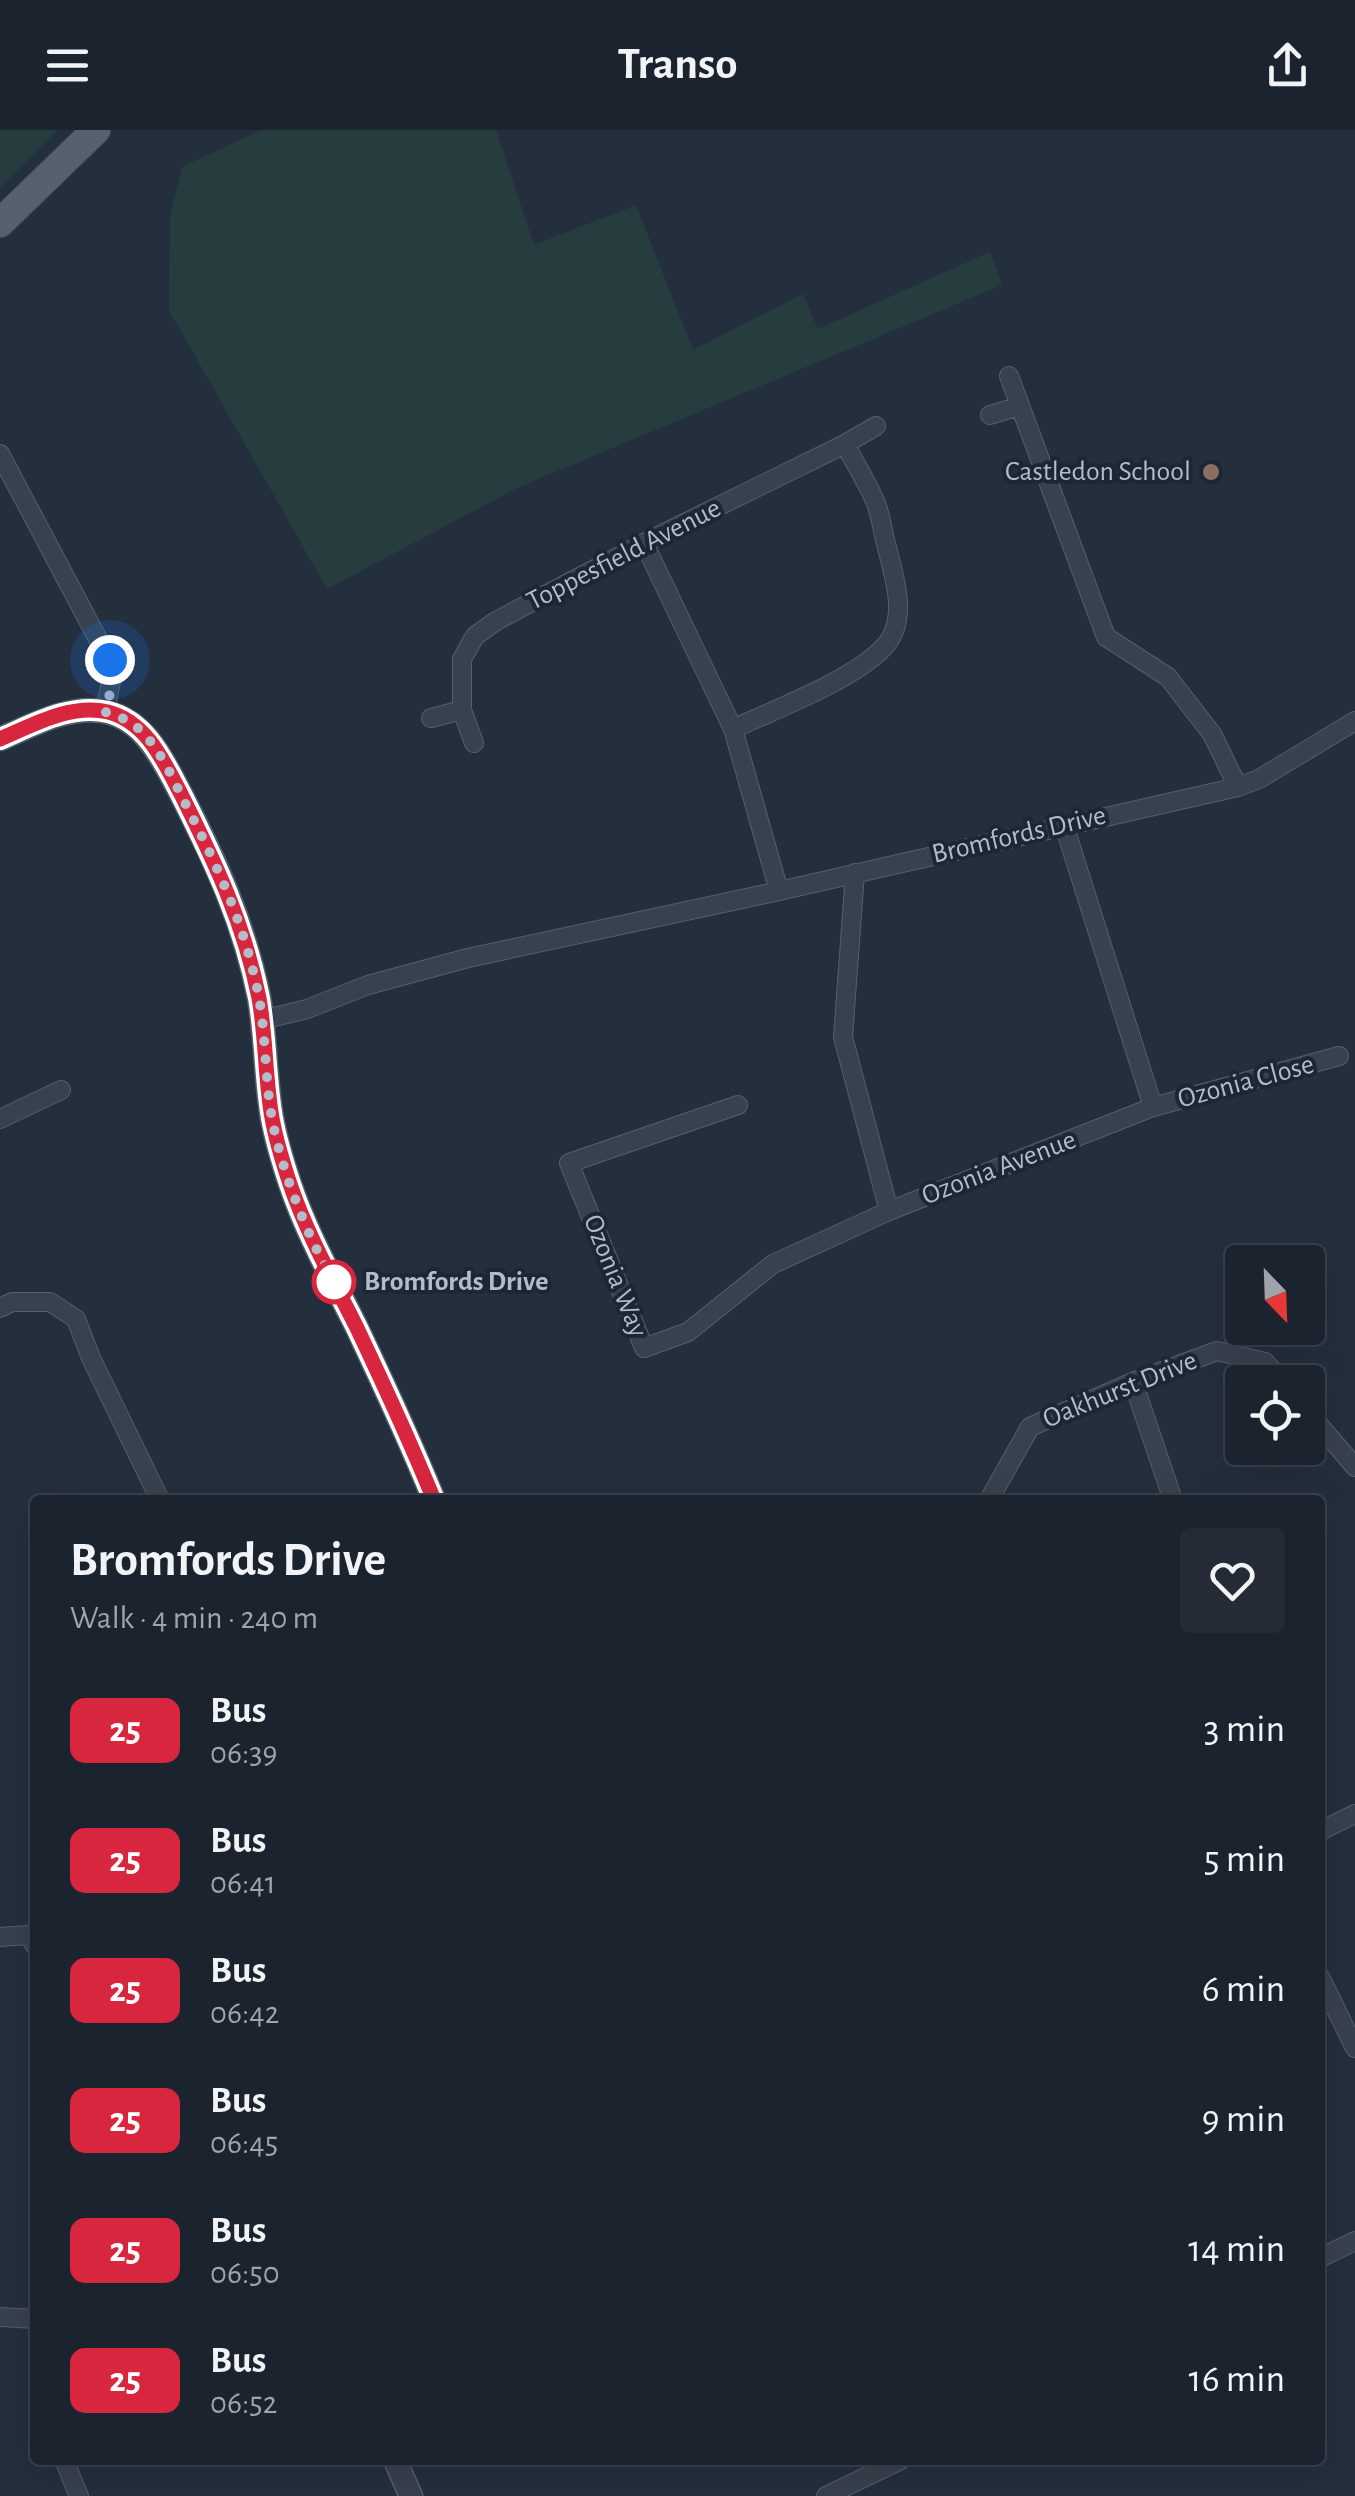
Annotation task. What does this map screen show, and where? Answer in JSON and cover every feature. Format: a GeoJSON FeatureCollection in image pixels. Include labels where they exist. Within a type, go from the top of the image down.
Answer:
{"type":"FeatureCollection","features":[{"type":"Feature","properties":{"kind":"main road"},"geometry":{"type":"LineString","coordinates":[[0,223],[96,130]]}},
{"type":"Feature","properties":{"kind":"street"},"geometry":{"type":"LineString","coordinates":[[1009,376],[1106,636],[1168,677],[1212,734],[1238,787]]}},
{"type":"Feature","properties":{"kind":"street"},"geometry":{"type":"LineString","coordinates":[[990,415],[1020,406]]}},
{"type":"Feature","properties":{"kind":"street","name":"Toppesfield Avenue"},"geometry":{"type":"LineString","coordinates":[[474,743],[462,710],[462,659],[476,636],[644,543],[876,426]]}},
{"type":"Feature","properties":{"kind":"street"},"geometry":{"type":"LineString","coordinates":[[733,729],[862,665],[886,645],[897,618],[898,599],[876,504],[844,444]]}},
{"type":"Feature","properties":{"kind":"street"},"geometry":{"type":"LineString","coordinates":[[0,454],[110,660],[112,686],[105,712]]}},
{"type":"Feature","properties":{"kind":"street"},"geometry":{"type":"LineString","coordinates":[[644,543],[733,729],[779,891]]}},
{"type":"Feature","properties":{"kind":"street"},"geometry":{"type":"LineString","coordinates":[[431,718],[462,710]]}},
{"type":"Feature","properties":{"kind":"street"},"geometry":{"type":"LineString","coordinates":[[0,739],[72,712],[105,712],[131,722],[151,743],[213,856],[241,926],[262,1020],[272,1121],[291,1185],[321,1258],[405,1428],[432,1495]]}},
{"type":"Feature","properties":{"kind":"street","name":"Bromfords Drive"},"geometry":{"type":"LineString","coordinates":[[262,1020],[468,958],[1238,787],[1259,779],[1355,721]]}},
{"type":"Feature","properties":{"kind":"street"},"geometry":{"type":"LineString","coordinates":[[1064,825],[1154,1108]]}},
{"type":"Feature","properties":{"kind":"street","name":"Ozonia Avenue"},"geometry":{"type":"LineString","coordinates":[[855,872],[843,1037],[888,1211],[1154,1108]]}},
{"type":"Feature","properties":{"kind":"street","name":"Ozonia Close"},"geometry":{"type":"LineString","coordinates":[[1154,1108],[1339,1056]]}},
{"type":"Feature","properties":{"kind":"street"},"geometry":{"type":"LineString","coordinates":[[0,1119],[62,1090]]}},
{"type":"Feature","properties":{"kind":"street","name":"Ozonia Way"},"geometry":{"type":"LineString","coordinates":[[738,1105],[568,1163],[644,1348],[688,1332],[773,1264],[888,1211]]}},
{"type":"Feature","properties":{"kind":"street"},"geometry":{"type":"LineString","coordinates":[[0,1308],[12,1302],[50,1302],[76,1319],[158,1495]]}},
{"type":"Feature","properties":{"kind":"street","name":"Oakhurst Drive"},"geometry":{"type":"LineString","coordinates":[[991,1495],[1030,1427],[1217,1350],[1268,1365]]}},
{"type":"Feature","properties":{"kind":"street"},"geometry":{"type":"LineString","coordinates":[[1133,1382],[1171,1495]]}},
{"type":"Feature","properties":{"kind":"street"},"geometry":{"type":"LineString","coordinates":[[1325,1432],[1355,1467]]}},
{"type":"Feature","properties":{"kind":"street"},"geometry":{"type":"LineString","coordinates":[[1325,1829],[1355,1814]]}},
{"type":"Feature","properties":{"kind":"street"},"geometry":{"type":"LineString","coordinates":[[0,1937],[30,1938]]}},
{"type":"Feature","properties":{"kind":"street"},"geometry":{"type":"LineString","coordinates":[[1325,1986],[1352,2036]]}},
{"type":"Feature","properties":{"kind":"street"},"geometry":{"type":"LineString","coordinates":[[1325,2256],[1355,2241]]}},
{"type":"Feature","properties":{"kind":"street"},"geometry":{"type":"LineString","coordinates":[[0,2318],[30,2318]]}},
{"type":"Feature","properties":{"kind":"street"},"geometry":{"type":"LineString","coordinates":[[66,2465],[79,2496]]}},
{"type":"Feature","properties":{"kind":"street"},"geometry":{"type":"LineString","coordinates":[[397,2465],[412,2496]]}},
{"type":"Feature","properties":{"kind":"street"},"geometry":{"type":"LineString","coordinates":[[826,2496],[891,2465]]}},
{"type":"Feature","properties":{"kind":"green space"},"geometry":{"type":"Polygon","coordinates":[[[0,130],[58,130],[0,187],[0,130]]]}},
{"type":"Feature","properties":{"kind":"green space"},"geometry":{"type":"Polygon","coordinates":[[[261,130],[496,130],[534,245],[636,205],[693,350],[803,294],[818,329],[990,252],[1002,285],[517,488],[327,589],[169,310],[170,214],[182,167],[261,130]]]}},
{"type":"Feature","properties":{"kind":"bus line","name":"25"},"geometry":{"type":"LineString","coordinates":[[0,739],[57,716],[97,710],[131,722],[158,753],[213,856],[241,926],[262,1020],[272,1121],[291,1185],[321,1258],[405,1428],[432,1495]]}},
{"type":"Feature","properties":{"kind":"place","name":"Castledon School"},"geometry":{"type":"Point","coordinates":[1211,472]}},
{"type":"Feature","properties":{"kind":"place","name":"Bromfords Drive"},"geometry":{"type":"Point","coordinates":[334,1282]}},
{"type":"Feature","properties":{"kind":"route"},"geometry":{"type":"LineString","coordinates":[[110,660],[112,686],[105,712],[131,722],[158,753],[213,856],[235,908],[259,999],[272,1121],[291,1185],[334,1282]]}}]}
